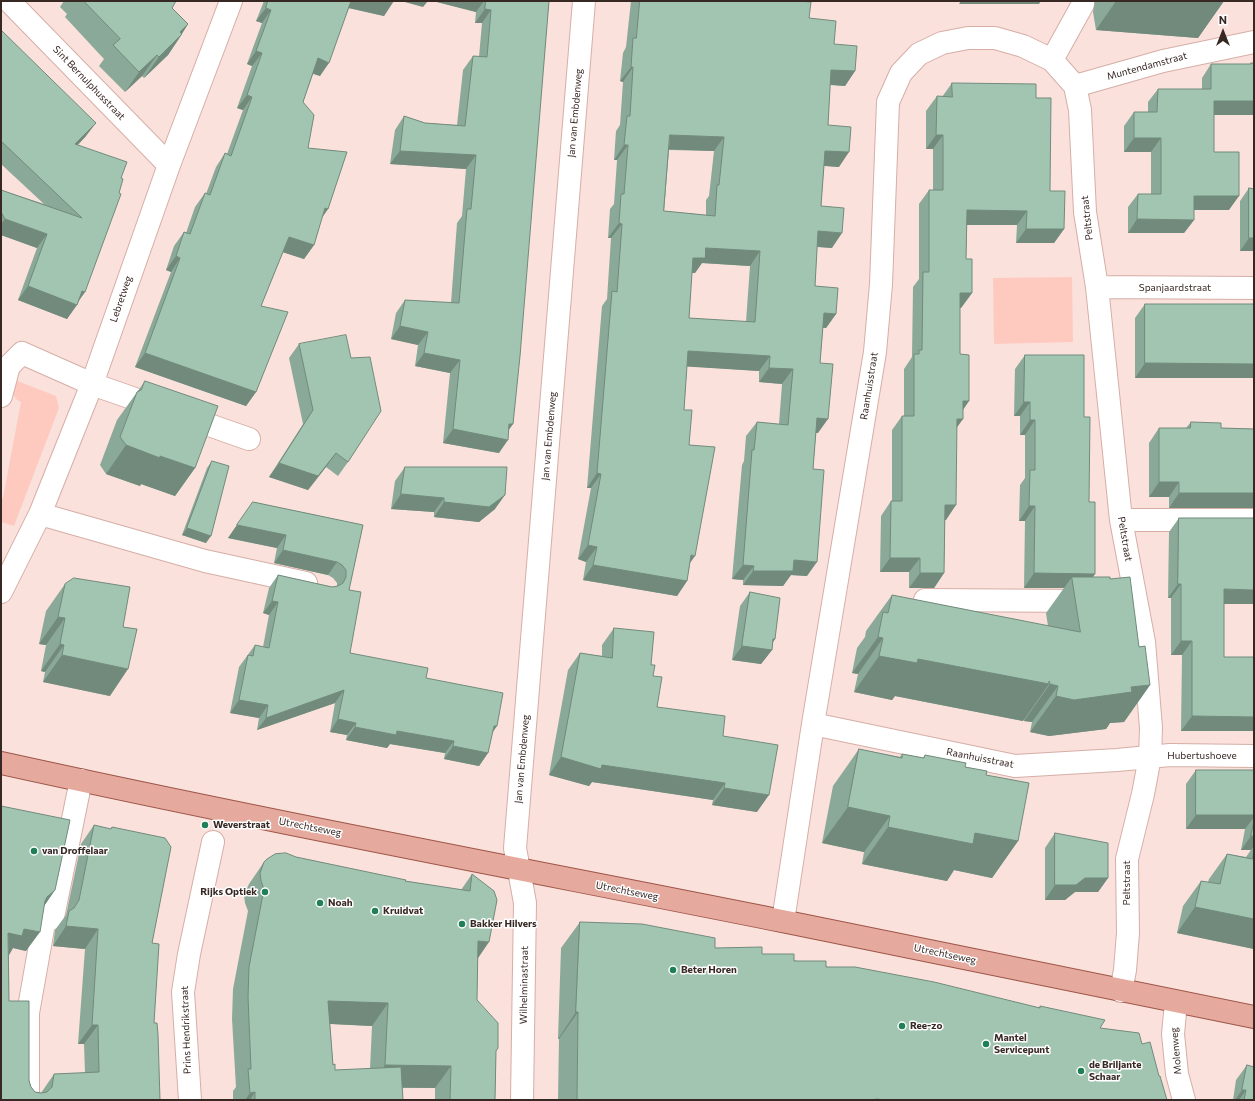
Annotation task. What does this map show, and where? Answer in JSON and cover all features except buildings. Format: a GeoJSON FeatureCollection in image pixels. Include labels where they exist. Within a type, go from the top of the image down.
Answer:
{"type":"FeatureCollection","features":[{"type":"Feature","properties":{"kind":"main road","name":"Utrechtseweg"},"geometry":{"type":"LineString","coordinates":[[1,763],[519,870],[783,921],[1254,1017]]}},
{"type":"Feature","properties":{"kind":"street","name":"Sint Bernulphusstraat"},"geometry":{"type":"LineString","coordinates":[[9,1],[169,164]]}},
{"type":"Feature","properties":{"kind":"street","name":"Lebretweg"},"geometry":{"type":"LineString","coordinates":[[1,591],[40,514],[92,384],[169,164],[231,1]]}},
{"type":"Feature","properties":{"kind":"street","name":"Jan van Embdenweg"},"geometry":{"type":"LineString","coordinates":[[519,870],[515,848],[584,1]]}},
{"type":"Feature","properties":{"kind":"street"},"geometry":{"type":"LineString","coordinates":[[1075,86],[1052,60],[1083,4],[1082,1]]}},
{"type":"Feature","properties":{"kind":"street","name":"Raanhuisstraat"},"geometry":{"type":"LineString","coordinates":[[783,921],[813,724],[875,352],[881,284],[888,102],[901,73],[920,54],[942,43],[968,38],[995,38],[1023,46],[1052,60]]}},
{"type":"Feature","properties":{"kind":"street","name":"Muntendamstraat"},"geometry":{"type":"LineString","coordinates":[[1075,86],[1163,61],[1254,42]]}},
{"type":"Feature","properties":{"kind":"street","name":"Peltstraat"},"geometry":{"type":"LineString","coordinates":[[1075,86],[1080,110],[1085,212],[1096,287],[1121,520],[1144,642],[1152,728],[1150,757],[1143,794],[1127,859],[1128,933],[1125,970],[1121,991]]}},
{"type":"Feature","properties":{"kind":"street","name":"Spanjaardstraat"},"geometry":{"type":"LineString","coordinates":[[1096,287],[1254,288]]}},
{"type":"Feature","properties":{"kind":"street"},"geometry":{"type":"LineString","coordinates":[[1,396],[9,366],[22,353],[92,384],[249,439]]}},
{"type":"Feature","properties":{"kind":"street"},"geometry":{"type":"LineString","coordinates":[[40,514],[204,561],[325,587]]}},
{"type":"Feature","properties":{"kind":"street"},"geometry":{"type":"LineString","coordinates":[[1121,520],[1254,520]]}},
{"type":"Feature","properties":{"kind":"street"},"geometry":{"type":"LineString","coordinates":[[925,600],[1137,601]]}},
{"type":"Feature","properties":{"kind":"street","name":"Raanhuisstraat"},"geometry":{"type":"LineString","coordinates":[[813,724],[1015,766],[1110,761],[1150,757]]}},
{"type":"Feature","properties":{"kind":"street","name":"Hubertushoeve"},"geometry":{"type":"LineString","coordinates":[[1150,757],[1170,755],[1254,756]]}},
{"type":"Feature","properties":{"kind":"street"},"geometry":{"type":"LineString","coordinates":[[28,1100],[28,1013],[44,923],[53,917],[81,780]]}},
{"type":"Feature","properties":{"kind":"street","name":"Prins Hendrikstraat"},"geometry":{"type":"LineString","coordinates":[[190,1100],[183,992],[189,954],[213,842]]}},
{"type":"Feature","properties":{"kind":"street","name":"Wilhelminastraat"},"geometry":{"type":"LineString","coordinates":[[519,870],[525,903],[522,1100]]}},
{"type":"Feature","properties":{"kind":"street","name":"Molenweg"},"geometry":{"type":"LineString","coordinates":[[1176,1002],[1173,1034],[1177,1074],[1184,1100]]}},
{"type":"Feature","properties":{"kind":"shaded area"},"geometry":{"type":"Polygon","coordinates":[[[1072,277],[1073,342],[994,344],[993,278],[1072,277]]]}},
{"type":"Feature","properties":{"kind":"shaded area"},"geometry":{"type":"Polygon","coordinates":[[[15,380],[56,396],[59,408],[14,526],[1,522],[1,499],[3,498],[21,402],[16,399],[11,391],[15,380]]]}},
{"type":"Feature","properties":{"kind":"place","name":"Weverstraat"},"geometry":{"type":"Point","coordinates":[205,825]}},
{"type":"Feature","properties":{"kind":"place","name":"van Droffelaar"},"geometry":{"type":"Point","coordinates":[34,851]}},
{"type":"Feature","properties":{"kind":"place","name":"Rijks Optiek"},"geometry":{"type":"Point","coordinates":[265,892]}},
{"type":"Feature","properties":{"kind":"place","name":"Noah"},"geometry":{"type":"Point","coordinates":[320,903]}},
{"type":"Feature","properties":{"kind":"place","name":"Kruidvat"},"geometry":{"type":"Point","coordinates":[375,911]}},
{"type":"Feature","properties":{"kind":"place","name":"Bakker Hilvers"},"geometry":{"type":"Point","coordinates":[462,924]}},
{"type":"Feature","properties":{"kind":"place","name":"Beter Horen"},"geometry":{"type":"Point","coordinates":[673,970]}},
{"type":"Feature","properties":{"kind":"place","name":"Ree-zo"},"geometry":{"type":"Point","coordinates":[902,1026]}},
{"type":"Feature","properties":{"kind":"place","name":"Mantel Servicepunt"},"geometry":{"type":"Point","coordinates":[986,1044]}},
{"type":"Feature","properties":{"kind":"place","name":"de Briljante Schaar"},"geometry":{"type":"Point","coordinates":[1081,1071]}}]}
